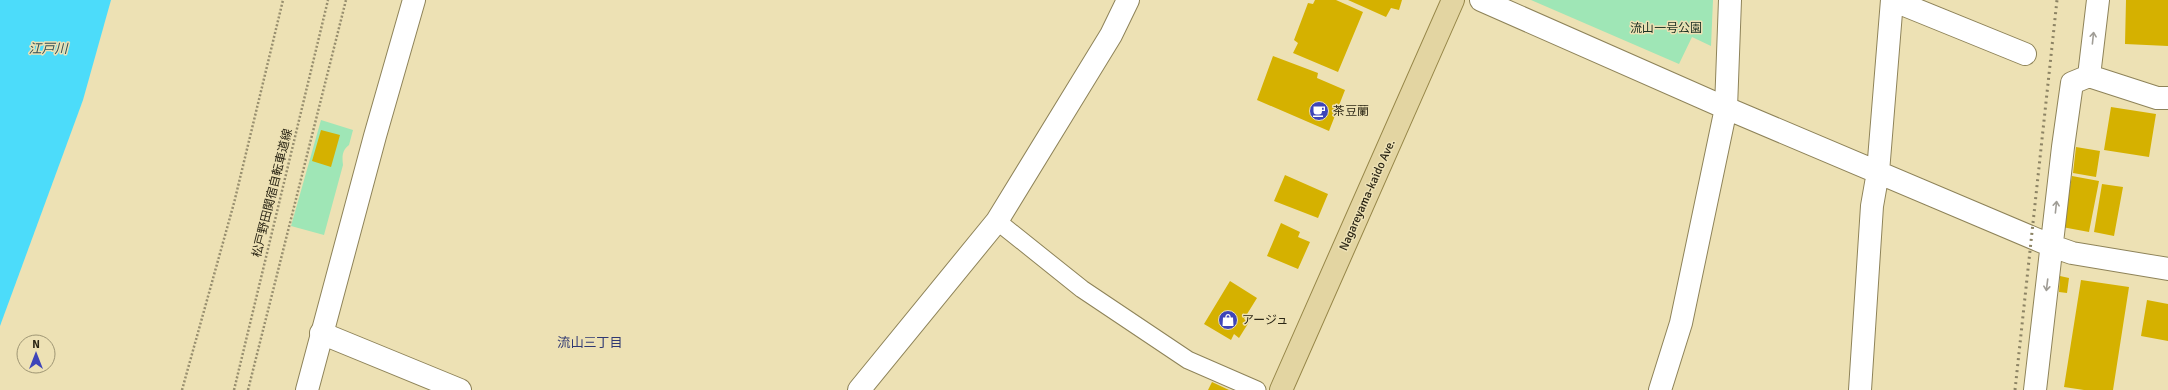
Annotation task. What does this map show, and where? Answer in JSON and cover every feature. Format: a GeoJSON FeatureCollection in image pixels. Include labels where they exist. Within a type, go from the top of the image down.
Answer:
{"type":"FeatureCollection","features":[{"type":"Feature","properties":{"kind":"main road","name":"Nagareyama-kaido Ave."},"geometry":{"type":"LineString","coordinates":[[1281,390],[1453,0]]}},
{"type":"Feature","properties":{"kind":"street"},"geometry":{"type":"LineString","coordinates":[[307,390],[321,333],[414,0]]}},
{"type":"Feature","properties":{"kind":"street"},"geometry":{"type":"LineString","coordinates":[[859,390],[997,221],[1111,35],[1128,0]]}},
{"type":"Feature","properties":{"kind":"street"},"geometry":{"type":"LineString","coordinates":[[1481,0],[1726,108],[2052,246],[2072,253],[2168,269]]}},
{"type":"Feature","properties":{"kind":"street"},"geometry":{"type":"LineString","coordinates":[[1660,390],[1681,323],[1726,108],[1730,0]]}},
{"type":"Feature","properties":{"kind":"street"},"geometry":{"type":"LineString","coordinates":[[1860,390],[1872,206],[1878,172],[1892,0],[2025,54]]}},
{"type":"Feature","properties":{"kind":"street"},"geometry":{"type":"LineString","coordinates":[[2089,76],[2098,0]]}},
{"type":"Feature","properties":{"kind":"street"},"geometry":{"type":"LineString","coordinates":[[2035,390],[2063,147],[2072,83],[2089,76],[2157,98],[2168,98]]}},
{"type":"Feature","properties":{"kind":"street"},"geometry":{"type":"LineString","coordinates":[[321,333],[460,390]]}},
{"type":"Feature","properties":{"kind":"lane"},"geometry":{"type":"LineString","coordinates":[[997,221],[1082,289],[1188,360],[1257,390]]}},
{"type":"Feature","properties":{"kind":"path"},"geometry":{"type":"LineString","coordinates":[[182,390],[234,203],[283,0]]}},
{"type":"Feature","properties":{"kind":"path","name":"松戸野田関宿自転車道線"},"geometry":{"type":"LineString","coordinates":[[234,390],[328,0]]}},
{"type":"Feature","properties":{"kind":"path"},"geometry":{"type":"LineString","coordinates":[[248,390],[346,0]]}},
{"type":"Feature","properties":{"kind":"green space","name":"流山一号公園"},"geometry":{"type":"Polygon","coordinates":[[[1531,0],[1713,0],[1711,46],[1692,37],[1679,64],[1531,0]]]}},
{"type":"Feature","properties":{"kind":"green space"},"geometry":{"type":"Polygon","coordinates":[[[321,120],[353,130],[349,145],[343,154],[343,165],[324,235],[291,226],[321,120]]]}},
{"type":"Feature","properties":{"kind":"water","name":"江戸川"},"geometry":{"type":"Polygon","coordinates":[[[0,0],[111,0],[83,100],[0,326],[0,0]]]}},
{"type":"Feature","properties":{"kind":"building"},"geometry":{"type":"Polygon","coordinates":[[[1315,0],[1336,0],[1363,12],[1338,72],[1293,53],[1298,43],[1294,40],[1308,3],[1313,4],[1315,0]]]}},
{"type":"Feature","properties":{"kind":"building"},"geometry":{"type":"Polygon","coordinates":[[[1348,0],[1402,0],[1399,10],[1391,8],[1386,17],[1348,0]]]}},
{"type":"Feature","properties":{"kind":"building"},"geometry":{"type":"Polygon","coordinates":[[[2126,0],[2168,0],[2168,46],[2125,44],[2126,0]]]}},
{"type":"Feature","properties":{"kind":"building"},"geometry":{"type":"Polygon","coordinates":[[[1273,56],[1318,73],[1317,78],[1345,90],[1329,131],[1257,100],[1273,56]]]}},
{"type":"Feature","properties":{"kind":"building"},"geometry":{"type":"Polygon","coordinates":[[[2111,107],[2156,114],[2149,157],[2104,150],[2111,107]]]}},
{"type":"Feature","properties":{"kind":"building"},"geometry":{"type":"Polygon","coordinates":[[[321,130],[340,135],[331,167],[312,161],[321,130]]]}},
{"type":"Feature","properties":{"kind":"building"},"geometry":{"type":"Polygon","coordinates":[[[2076,147],[2100,151],[2096,177],[2073,173],[2076,147]]]}},
{"type":"Feature","properties":{"kind":"building"},"geometry":{"type":"Polygon","coordinates":[[[1285,175],[1328,194],[1318,218],[1274,201],[1285,175]]]}},
{"type":"Feature","properties":{"kind":"building"},"geometry":{"type":"Polygon","coordinates":[[[2072,176],[2099,181],[2089,232],[2062,227],[2072,176]]]}},
{"type":"Feature","properties":{"kind":"building"},"geometry":{"type":"Polygon","coordinates":[[[2102,184],[2123,187],[2114,236],[2094,232],[2102,184]]]}},
{"type":"Feature","properties":{"kind":"building"},"geometry":{"type":"Polygon","coordinates":[[[1281,223],[1300,232],[1298,237],[1310,242],[1298,269],[1267,256],[1281,223]]]}},
{"type":"Feature","properties":{"kind":"building"},"geometry":{"type":"Polygon","coordinates":[[[2060,276],[2069,278],[2067,293],[2059,292],[2060,276]]]}},
{"type":"Feature","properties":{"kind":"building"},"geometry":{"type":"Polygon","coordinates":[[[2081,280],[2129,287],[2113,390],[2084,390],[2064,387],[2081,280]]]}},
{"type":"Feature","properties":{"kind":"building"},"geometry":{"type":"Polygon","coordinates":[[[1230,281],[1257,298],[1244,319],[1249,322],[1239,338],[1234,334],[1231,340],[1204,324],[1230,281]]]}},
{"type":"Feature","properties":{"kind":"building"},"geometry":{"type":"Polygon","coordinates":[[[2147,300],[2168,304],[2168,341],[2141,336],[2147,300]]]}},
{"type":"Feature","properties":{"kind":"building"},"geometry":{"type":"Polygon","coordinates":[[[1212,382],[1229,390],[1208,390],[1212,382]]]}},
{"type":"Feature","properties":{"kind":"railway"},"geometry":{"type":"LineString","coordinates":[[2015,390],[2057,0]]}},
{"type":"Feature","properties":{"kind":"place","name":"茶豆蘭"},"geometry":{"type":"Point","coordinates":[1319,111]}},
{"type":"Feature","properties":{"kind":"place","name":"アージュ"},"geometry":{"type":"Point","coordinates":[1228,320]}},
{"type":"Feature","properties":{"kind":"district","name":"流山三丁目"},"geometry":{"type":"Point","coordinates":[590,342]}}]}
